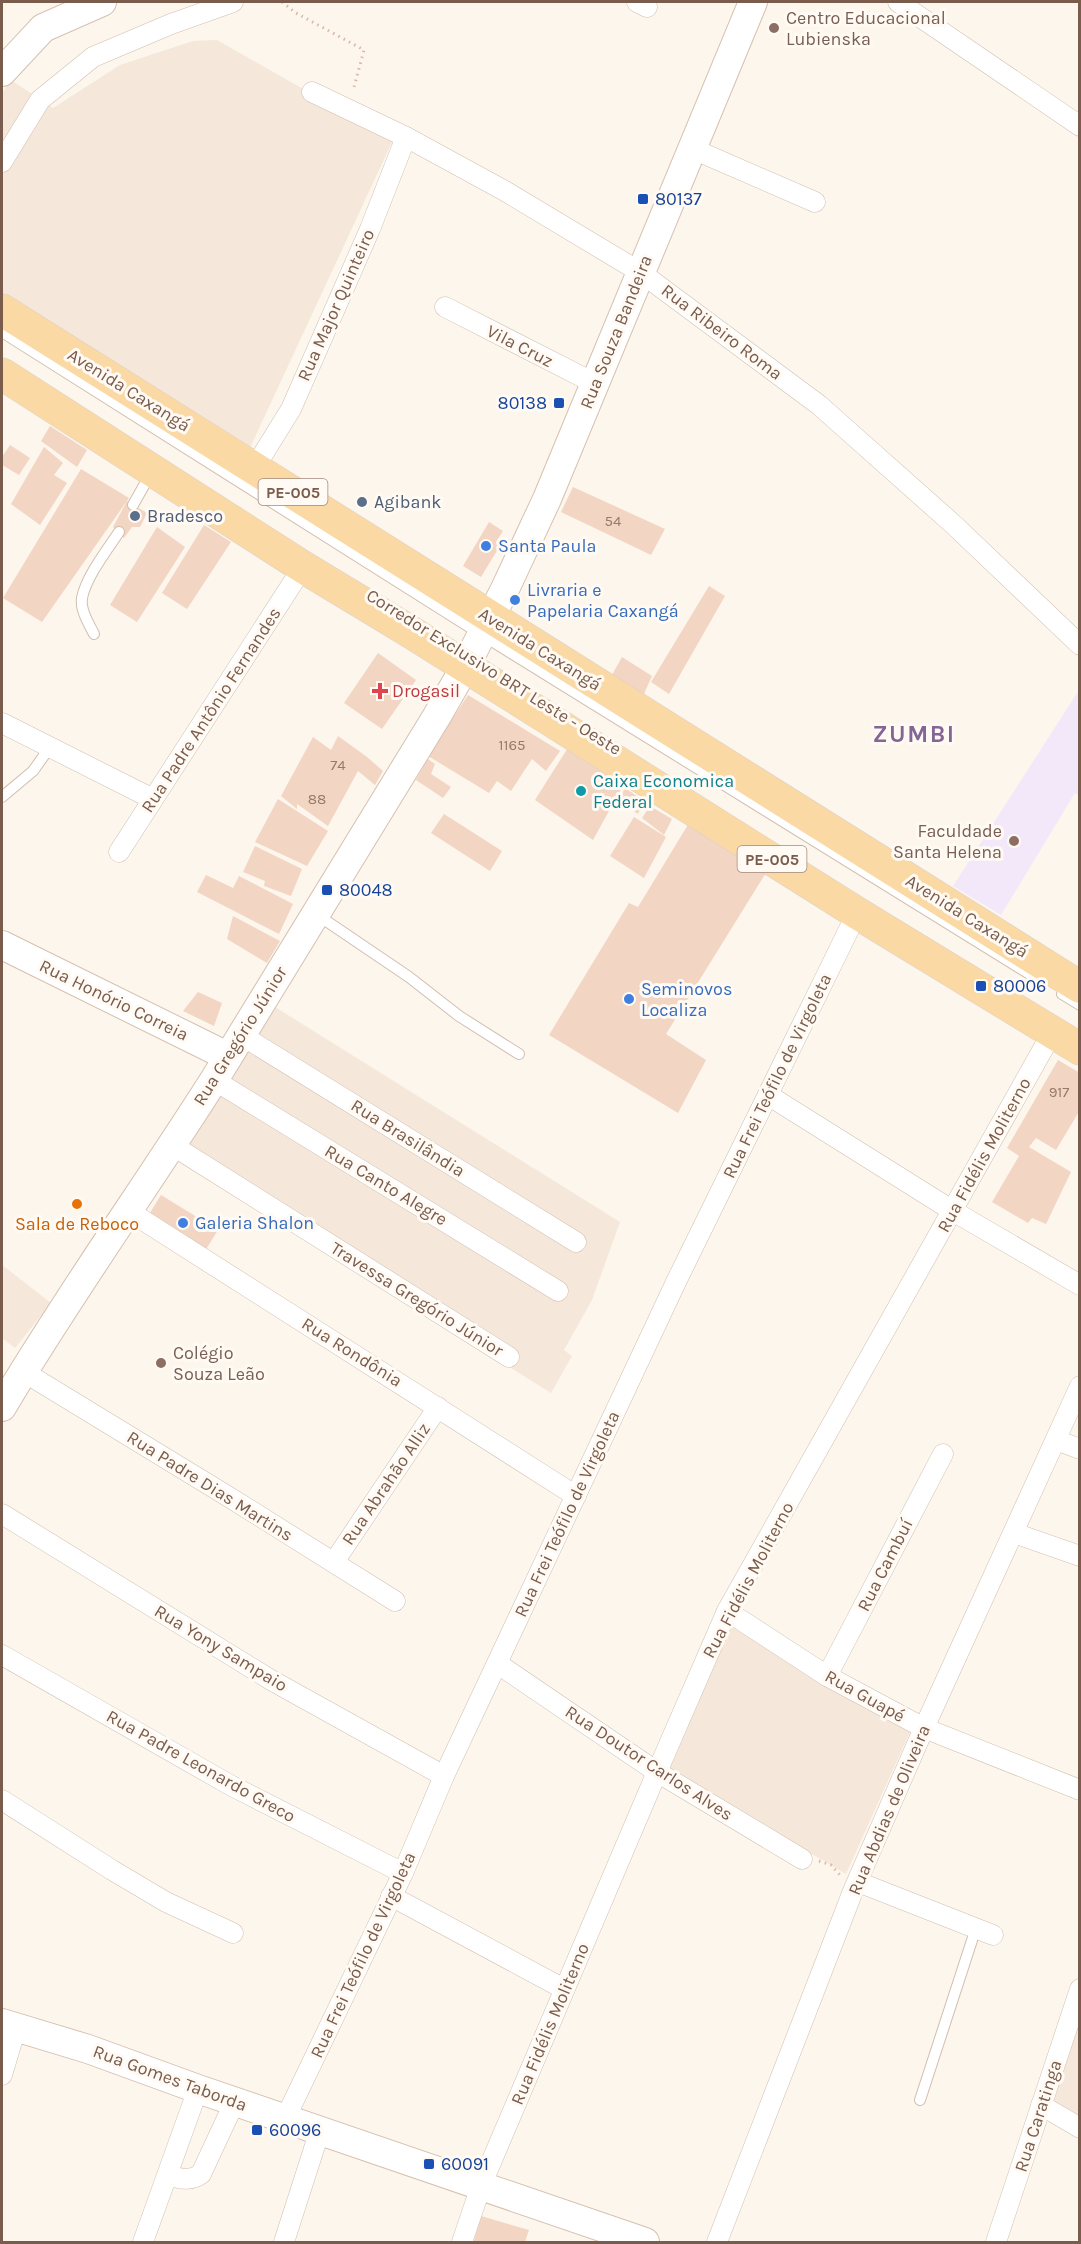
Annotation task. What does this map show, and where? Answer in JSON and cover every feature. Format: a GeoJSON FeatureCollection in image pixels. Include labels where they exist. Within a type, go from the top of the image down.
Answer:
{"type":"FeatureCollection","features":[{"type":"Feature","properties":{"kind":"main road"},"geometry":{"type":"LineString","coordinates":[[2,72],[44,28],[102,2]]}},
{"type":"Feature","properties":{"kind":"main road","name":"Rua Souza Bandeira"},"geometry":{"type":"LineString","coordinates":[[477,644],[548,499],[753,2]]}},
{"type":"Feature","properties":{"kind":"main road","name":"Avenida Caxangá"},"geometry":{"type":"LineString","coordinates":[[2,310],[255,467],[477,644],[857,913],[1066,1035],[1080,1048]]}},
{"type":"Feature","properties":{"kind":"main road","name":"Avenida Caxangá"},"geometry":{"type":"LineString","coordinates":[[2,374],[303,567],[477,644],[1078,987]]}},
{"type":"Feature","properties":{"kind":"main road","name":"Rua Gregório Júnior"},"geometry":{"type":"LineString","coordinates":[[3,1402],[127,1210],[172,1145],[316,914],[477,644]]}},
{"type":"Feature","properties":{"kind":"main road","name":"Rua Honório Correia"},"geometry":{"type":"LineString","coordinates":[[2,945],[227,1057]]}},
{"type":"Feature","properties":{"kind":"main road","name":"Rua Gomes Taborda"},"geometry":{"type":"LineString","coordinates":[[9,2026],[88,2049],[645,2242]]}},
{"type":"Feature","properties":{"kind":"street"},"geometry":{"type":"LineString","coordinates":[[44,28],[59,2]]}},
{"type":"Feature","properties":{"kind":"street"},"geometry":{"type":"LineString","coordinates":[[2,162],[40,100],[93,57],[171,24],[233,2]]}},
{"type":"Feature","properties":{"kind":"street"},"geometry":{"type":"LineString","coordinates":[[898,2],[1080,126]]}},
{"type":"Feature","properties":{"kind":"street","name":"Rua Ribeiro Roma"},"geometry":{"type":"LineString","coordinates":[[312,92],[406,136],[505,191],[640,272],[819,405],[962,532],[1080,645]]}},
{"type":"Feature","properties":{"kind":"street","name":"Rua Major Quinteiro"},"geometry":{"type":"LineString","coordinates":[[255,467],[291,409],[370,229],[406,136]]}},
{"type":"Feature","properties":{"kind":"street"},"geometry":{"type":"LineString","coordinates":[[693,149],[815,202]]}},
{"type":"Feature","properties":{"kind":"street","name":"Vila Cruz"},"geometry":{"type":"LineString","coordinates":[[445,307],[596,384]]}},
{"type":"Feature","properties":{"kind":"street","name":"Rua Padre Antônio Fernandes"},"geometry":{"type":"LineString","coordinates":[[119,852],[303,567]]}},
{"type":"Feature","properties":{"kind":"street"},"geometry":{"type":"LineString","coordinates":[[2,723],[153,799]]}},
{"type":"Feature","properties":{"kind":"street","name":"Rua Frei Teófilo de Virgoleta"},"geometry":{"type":"LineString","coordinates":[[285,2119],[403,1873],[444,1776],[675,1282],[857,913]]}},
{"type":"Feature","properties":{"kind":"street","name":"Rua Fidélis Moliterno"},"geometry":{"type":"LineString","coordinates":[[462,2242],[481,2186],[727,1611],[953,1211],[1066,1035]]}},
{"type":"Feature","properties":{"kind":"street","name":"Rua Brasilândia"},"geometry":{"type":"LineString","coordinates":[[227,1057],[576,1242]]}},
{"type":"Feature","properties":{"kind":"street","name":"Rua Canto Alegre"},"geometry":{"type":"LineString","coordinates":[[227,1057],[558,1291]]}},
{"type":"Feature","properties":{"kind":"street"},"geometry":{"type":"LineString","coordinates":[[768,1095],[953,1211],[1080,1285]]}},
{"type":"Feature","properties":{"kind":"street","name":"Travessa Gregório Júnior"},"geometry":{"type":"LineString","coordinates":[[172,1145],[509,1357]]}},
{"type":"Feature","properties":{"kind":"street","name":"Rua Rondônia"},"geometry":{"type":"LineString","coordinates":[[127,1210],[576,1496]]}},
{"type":"Feature","properties":{"kind":"street","name":"Rua Padre Dias Martins"},"geometry":{"type":"LineString","coordinates":[[24,1372],[395,1601]]}},
{"type":"Feature","properties":{"kind":"street","name":"Rua Abdias de Oliveira"},"geometry":{"type":"LineString","coordinates":[[717,2242],[856,1886],[924,1728],[1080,1386]]}},
{"type":"Feature","properties":{"kind":"street","name":"Rua Abrahão Alliz"},"geometry":{"type":"LineString","coordinates":[[334,1562],[438,1407]]}},
{"type":"Feature","properties":{"kind":"street"},"geometry":{"type":"LineString","coordinates":[[1056,1440],[1080,1449]]}},
{"type":"Feature","properties":{"kind":"street","name":"Rua Cambuí"},"geometry":{"type":"LineString","coordinates":[[827,1676],[943,1454]]}},
{"type":"Feature","properties":{"kind":"street","name":"Rua Yony Sampaio"},"geometry":{"type":"LineString","coordinates":[[2,1514],[271,1680],[444,1776]]}},
{"type":"Feature","properties":{"kind":"street"},"geometry":{"type":"LineString","coordinates":[[1014,1533],[1080,1556]]}},
{"type":"Feature","properties":{"kind":"street","name":"Rua Guapé"},"geometry":{"type":"LineString","coordinates":[[727,1611],[827,1676],[924,1728],[1080,1790]]}},
{"type":"Feature","properties":{"kind":"street","name":"Rua Padre Leonardo Greco"},"geometry":{"type":"LineString","coordinates":[[2,1655],[230,1785],[403,1873]]}},
{"type":"Feature","properties":{"kind":"street","name":"Rua Doutor Carlos Alves"},"geometry":{"type":"LineString","coordinates":[[498,1664],[657,1772],[802,1859]]}},
{"type":"Feature","properties":{"kind":"street"},"geometry":{"type":"LineString","coordinates":[[2,1800],[166,1902],[233,1933]]}},
{"type":"Feature","properties":{"kind":"street"},"geometry":{"type":"LineString","coordinates":[[856,1886],[985,1931]]}},
{"type":"Feature","properties":{"kind":"street"},"geometry":{"type":"LineString","coordinates":[[391,1896],[564,1989]]}},
{"type":"Feature","properties":{"kind":"street","name":"Rua Caratinga"},"geometry":{"type":"LineString","coordinates":[[996,2242],[1080,1989]]}},
{"type":"Feature","properties":{"kind":"street"},"geometry":{"type":"LineString","coordinates":[[2,2075],[9,2026]]}},
{"type":"Feature","properties":{"kind":"street"},"geometry":{"type":"LineString","coordinates":[[143,2242],[198,2089]]}},
{"type":"Feature","properties":{"kind":"street"},"geometry":{"type":"LineString","coordinates":[[168,2176],[188,2179],[201,2174],[235,2101]]}},
{"type":"Feature","properties":{"kind":"street"},"geometry":{"type":"LineString","coordinates":[[1041,2105],[1080,2128]]}},
{"type":"Feature","properties":{"kind":"street"},"geometry":{"type":"LineString","coordinates":[[284,2242],[320,2130]]}},
{"type":"Feature","properties":{"kind":"lane","name":"Corredor Exclusivo BRT Leste - Oeste"},"geometry":{"type":"LineString","coordinates":[[2,332],[167,436],[477,644],[735,822]]}},
{"type":"Feature","properties":{"kind":"lane"},"geometry":{"type":"LineString","coordinates":[[2,361],[111,430]]}},
{"type":"Feature","properties":{"kind":"lane"},"geometry":{"type":"LineString","coordinates":[[95,369],[167,436]]}},
{"type":"Feature","properties":{"kind":"lane"},"geometry":{"type":"LineString","coordinates":[[133,505],[152,470]]}},
{"type":"Feature","properties":{"kind":"lane"},"geometry":{"type":"LineString","coordinates":[[94,634],[85,617],[81,600],[92,575],[118,532]]}},
{"type":"Feature","properties":{"kind":"lane","name":"Corredor Exclusivo BRT Leste - Oeste"},"geometry":{"type":"LineString","coordinates":[[350,582],[477,644]]}},
{"type":"Feature","properties":{"kind":"lane"},"geometry":{"type":"LineString","coordinates":[[2,796],[33,771],[50,747]]}},
{"type":"Feature","properties":{"kind":"lane"},"geometry":{"type":"LineString","coordinates":[[316,914],[410,976],[459,1016],[519,1054]]}},
{"type":"Feature","properties":{"kind":"lane"},"geometry":{"type":"LineString","coordinates":[[958,961],[1066,1035]]}},
{"type":"Feature","properties":{"kind":"lane"},"geometry":{"type":"LineString","coordinates":[[920,2100],[985,1931]]}},
{"type":"Feature","properties":{"kind":"path"},"geometry":{"type":"LineString","coordinates":[[282,2],[364,50],[348,108]]}},
{"type":"Feature","properties":{"kind":"path"},"geometry":{"type":"LineString","coordinates":[[802,1859],[810,1858],[831,1865],[856,1886]]}},
{"type":"Feature","properties":{"kind":"shaded area"},"geometry":{"type":"Polygon","coordinates":[[[217,40],[393,140],[249,450],[2,301],[2,93],[11,80],[53,108],[120,65],[193,41],[217,40]]]}},
{"type":"Feature","properties":{"kind":"shaded area","name":"Faculdade Santa Helena"},"geometry":{"type":"Polygon","coordinates":[[[1079,690],[1079,796],[1075,793],[1001,915],[953,886],[1079,690]]]}},
{"type":"Feature","properties":{"kind":"shaded area"},"geometry":{"type":"Polygon","coordinates":[[[267,1002],[620,1222],[592,1300],[564,1350],[572,1356],[551,1393],[170,1157],[267,1002]]]}},
{"type":"Feature","properties":{"kind":"shaded area"},"geometry":{"type":"Polygon","coordinates":[[[2,1265],[51,1303],[15,1348],[2,1338],[2,1265]]]}},
{"type":"Feature","properties":{"kind":"shaded area"},"geometry":{"type":"Polygon","coordinates":[[[729,1622],[911,1730],[846,1874],[668,1769],[729,1622]]]}},
{"type":"Feature","properties":{"kind":"shaded area"},"geometry":{"type":"Polygon","coordinates":[[[1079,2012],[1079,2120],[1049,2102],[1079,2012]]]}},
{"type":"Feature","properties":{"kind":"building"},"geometry":{"type":"Polygon","coordinates":[[[50,426],[87,450],[77,467],[41,441],[50,426]]]}},
{"type":"Feature","properties":{"kind":"building"},"geometry":{"type":"Polygon","coordinates":[[[10,445],[30,458],[19,475],[2,465],[2,457],[10,445]]]}},
{"type":"Feature","properties":{"kind":"building"},"geometry":{"type":"Polygon","coordinates":[[[44,447],[63,463],[54,475],[67,483],[40,525],[11,504],[44,447]]]}},
{"type":"Feature","properties":{"kind":"building"},"geometry":{"type":"Polygon","coordinates":[[[81,469],[129,498],[42,622],[3,598],[81,469]]]}},
{"type":"Feature","properties":{"kind":"building"},"geometry":{"type":"Polygon","coordinates":[[[573,487],[665,529],[651,555],[561,512],[573,487]]]}},
{"type":"Feature","properties":{"kind":"building"},"geometry":{"type":"Polygon","coordinates":[[[127,501],[147,513],[140,527],[132,527],[124,538],[113,527],[127,501]]]}},
{"type":"Feature","properties":{"kind":"building","name":"Santa Paula"},"geometry":{"type":"Polygon","coordinates":[[[489,522],[503,531],[496,542],[498,549],[481,577],[463,566],[489,522]]]}},
{"type":"Feature","properties":{"kind":"building"},"geometry":{"type":"Polygon","coordinates":[[[204,525],[231,542],[187,609],[162,593],[204,525]]]}},
{"type":"Feature","properties":{"kind":"building"},"geometry":{"type":"Polygon","coordinates":[[[157,527],[185,547],[137,622],[110,605],[157,527]]]}},
{"type":"Feature","properties":{"kind":"building"},"geometry":{"type":"Polygon","coordinates":[[[709,586],[725,596],[669,694],[651,682],[709,586]]]}},
{"type":"Feature","properties":{"kind":"building","name":"Drogasil"},"geometry":{"type":"Polygon","coordinates":[[[378,653],[416,680],[382,729],[344,703],[378,653]]]}},
{"type":"Feature","properties":{"kind":"building"},"geometry":{"type":"Polygon","coordinates":[[[622,657],[652,676],[643,696],[612,675],[622,657]]]}},
{"type":"Feature","properties":{"kind":"building"},"geometry":{"type":"Polygon","coordinates":[[[468,695],[560,751],[546,771],[532,759],[511,791],[497,781],[489,793],[428,756],[468,695]]]}},
{"type":"Feature","properties":{"kind":"building"},"geometry":{"type":"Polygon","coordinates":[[[338,736],[383,771],[375,785],[358,771],[328,826],[297,804],[297,809],[281,796],[313,737],[331,750],[338,736]]]}},
{"type":"Feature","properties":{"kind":"building","name":"Caixa Economica Federal"},"geometry":{"type":"Polygon","coordinates":[[[569,746],[625,782],[593,840],[535,800],[569,746]]]}},
{"type":"Feature","properties":{"kind":"building"},"geometry":{"type":"Polygon","coordinates":[[[428,759],[435,764],[431,774],[451,787],[443,798],[416,780],[428,759]]]}},
{"type":"Feature","properties":{"kind":"building"},"geometry":{"type":"Polygon","coordinates":[[[625,788],[644,801],[638,814],[619,800],[625,788]]]}},
{"type":"Feature","properties":{"kind":"building"},"geometry":{"type":"Polygon","coordinates":[[[278,799],[328,831],[307,866],[255,842],[278,799]]]}},
{"type":"Feature","properties":{"kind":"building"},"geometry":{"type":"Polygon","coordinates":[[[650,806],[672,819],[664,835],[642,818],[650,806]]]}},
{"type":"Feature","properties":{"kind":"building"},"geometry":{"type":"Polygon","coordinates":[[[444,814],[502,851],[490,871],[431,833],[444,814]]]}},
{"type":"Feature","properties":{"kind":"building"},"geometry":{"type":"Polygon","coordinates":[[[634,817],[666,837],[644,878],[610,856],[634,817]]]}},
{"type":"Feature","properties":{"kind":"building","name":"Seminovos Localiza"},"geometry":{"type":"Polygon","coordinates":[[[692,818],[769,868],[666,1034],[706,1060],[678,1113],[549,1035],[629,903],[638,907],[692,818]]]}},
{"type":"Feature","properties":{"kind":"building"},"geometry":{"type":"Polygon","coordinates":[[[255,846],[302,869],[291,896],[264,886],[265,881],[243,872],[255,846]]]}},
{"type":"Feature","properties":{"kind":"building"},"geometry":{"type":"Polygon","coordinates":[[[206,875],[233,888],[239,876],[293,904],[279,934],[197,892],[206,875]]]}},
{"type":"Feature","properties":{"kind":"building"},"geometry":{"type":"Polygon","coordinates":[[[233,916],[280,941],[267,963],[227,939],[233,916]]]}},
{"type":"Feature","properties":{"kind":"building"},"geometry":{"type":"Polygon","coordinates":[[[198,992],[222,1003],[214,1026],[183,1011],[198,992]]]}},
{"type":"Feature","properties":{"kind":"building"},"geometry":{"type":"Polygon","coordinates":[[[1058,1060],[1080,1073],[1080,1110],[1056,1150],[1036,1138],[1029,1147],[1071,1172],[1046,1224],[1032,1218],[1028,1223],[992,1202],[1019,1156],[1007,1148],[1058,1060]]]}},
{"type":"Feature","properties":{"kind":"building","name":"Galeria Shalon"},"geometry":{"type":"Polygon","coordinates":[[[161,1195],[218,1230],[205,1251],[148,1216],[161,1195]]]}},
{"type":"Feature","properties":{"kind":"building"},"geometry":{"type":"Polygon","coordinates":[[[481,2216],[529,2230],[525,2242],[474,2241],[481,2216]]]}},
{"type":"Feature","properties":{"kind":"place","name":"Centro Educacional Lubienska"},"geometry":{"type":"Point","coordinates":[774,28]}},
{"type":"Feature","properties":{"kind":"place","name":"80137"},"geometry":{"type":"Point","coordinates":[643,199]}},
{"type":"Feature","properties":{"kind":"place","name":"80138"},"geometry":{"type":"Point","coordinates":[559,403]}},
{"type":"Feature","properties":{"kind":"place","name":"Agibank"},"geometry":{"type":"Point","coordinates":[362,502]}},
{"type":"Feature","properties":{"kind":"place","name":"Bradesco"},"geometry":{"type":"Point","coordinates":[135,516]}},
{"type":"Feature","properties":{"kind":"place","name":"Santa Paula"},"geometry":{"type":"Point","coordinates":[486,546]}},
{"type":"Feature","properties":{"kind":"place","name":"Livraria e Papelaria Caxangá"},"geometry":{"type":"Point","coordinates":[515,600]}},
{"type":"Feature","properties":{"kind":"place","name":"Drogasil"},"geometry":{"type":"Point","coordinates":[380,691]}},
{"type":"Feature","properties":{"kind":"place","name":"Caixa Economica Federal"},"geometry":{"type":"Point","coordinates":[581,791]}},
{"type":"Feature","properties":{"kind":"place","name":"Faculdade Santa Helena"},"geometry":{"type":"Point","coordinates":[1014,841]}},
{"type":"Feature","properties":{"kind":"place","name":"80048"},"geometry":{"type":"Point","coordinates":[327,890]}},
{"type":"Feature","properties":{"kind":"place","name":"80006"},"geometry":{"type":"Point","coordinates":[981,986]}},
{"type":"Feature","properties":{"kind":"place","name":"Seminovos Localiza"},"geometry":{"type":"Point","coordinates":[629,999]}},
{"type":"Feature","properties":{"kind":"place","name":"Sala de Reboco"},"geometry":{"type":"Point","coordinates":[77,1204]}},
{"type":"Feature","properties":{"kind":"place","name":"Galeria Shalon"},"geometry":{"type":"Point","coordinates":[183,1223]}},
{"type":"Feature","properties":{"kind":"place","name":"Colégio Souza Leão"},"geometry":{"type":"Point","coordinates":[161,1363]}},
{"type":"Feature","properties":{"kind":"place","name":"60096"},"geometry":{"type":"Point","coordinates":[257,2130]}},
{"type":"Feature","properties":{"kind":"place","name":"60091"},"geometry":{"type":"Point","coordinates":[429,2164]}},
{"type":"Feature","properties":{"kind":"district","name":"ZUMBI"},"geometry":{"type":"Point","coordinates":[914,734]}}]}
